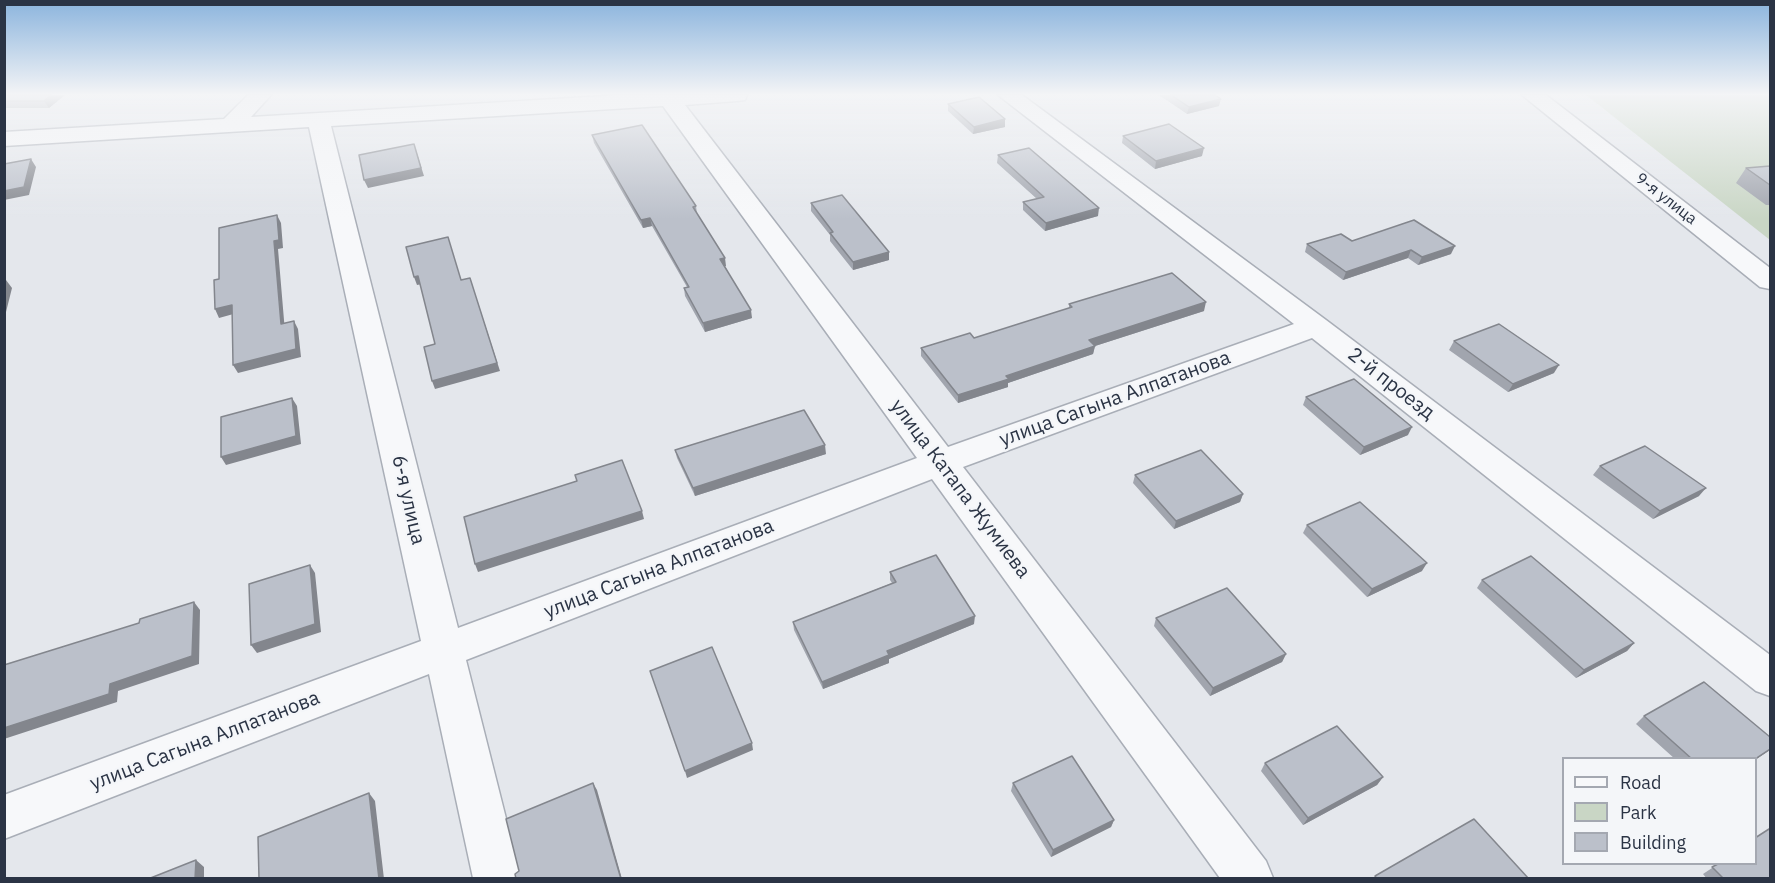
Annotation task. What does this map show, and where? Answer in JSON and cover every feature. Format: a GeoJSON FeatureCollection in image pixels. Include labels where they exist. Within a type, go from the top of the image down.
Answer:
{"type":"FeatureCollection","features":[{"type":"Feature","properties":{"kind":"street"},"geometry":{"type":"LineString","coordinates":[[4,139],[49,136]]}},
{"type":"Feature","properties":{"kind":"street","name":"6-я улица"},"geometry":{"type":"LineString","coordinates":[[323,136],[496,879]]}},
{"type":"Feature","properties":{"kind":"street","name":"улица Катапа Жумиева"},"geometry":{"type":"LineString","coordinates":[[697,136],[1249,879]]}},
{"type":"Feature","properties":{"kind":"street","name":"2-й проезд"},"geometry":{"type":"LineString","coordinates":[[1063,136],[1316,326],[1770,678]]}},
{"type":"Feature","properties":{"kind":"street","name":"9-я улица"},"geometry":{"type":"LineString","coordinates":[[1585,136],[1770,281]]}},
{"type":"Feature","properties":{"kind":"street","name":"улица Сагына Алпатанова"},"geometry":{"type":"LineString","coordinates":[[4,817],[940,463],[1316,326]]}},
{"type":"Feature","properties":{"kind":"green space"},"geometry":{"type":"Polygon","coordinates":[[[1638,136],[1770,136],[1770,240],[1638,136]]]}},
{"type":"Feature","properties":{"kind":"building"},"geometry":{"type":"Polygon","coordinates":[[[593,136],[649,136],[696,206],[693,207],[725,258],[720,259],[751,310],[703,323],[684,288],[689,287],[650,218],[641,220],[593,136]]]}},
{"type":"Feature","properties":{"kind":"building"},"geometry":{"type":"Polygon","coordinates":[[[1123,136],[1187,136],[1204,148],[1156,161],[1123,136]]]}},
{"type":"Feature","properties":{"kind":"building"},"geometry":{"type":"Polygon","coordinates":[[[414,144],[421,168],[364,180],[359,155],[414,144]]]}},
{"type":"Feature","properties":{"kind":"building"},"geometry":{"type":"Polygon","coordinates":[[[1029,148],[1099,208],[1046,223],[1023,202],[1044,197],[998,155],[1029,148]]]}},
{"type":"Feature","properties":{"kind":"building"},"geometry":{"type":"Polygon","coordinates":[[[31,159],[24,187],[4,191],[4,164],[31,159]]]}},
{"type":"Feature","properties":{"kind":"building"},"geometry":{"type":"Polygon","coordinates":[[[1770,166],[1770,185],[1746,168],[1770,166]]]}},
{"type":"Feature","properties":{"kind":"building"},"geometry":{"type":"Polygon","coordinates":[[[842,195],[889,252],[853,262],[830,233],[833,232],[811,203],[842,195]]]}},
{"type":"Feature","properties":{"kind":"building"},"geometry":{"type":"Polygon","coordinates":[[[277,215],[279,240],[274,241],[281,324],[294,321],[296,349],[233,365],[232,305],[215,309],[214,280],[219,279],[219,228],[277,215]]]}},
{"type":"Feature","properties":{"kind":"building"},"geometry":{"type":"Polygon","coordinates":[[[1414,220],[1455,246],[1422,257],[1411,250],[1346,272],[1307,244],[1341,234],[1352,241],[1414,220]]]}},
{"type":"Feature","properties":{"kind":"building"},"geometry":{"type":"Polygon","coordinates":[[[448,237],[461,280],[470,278],[497,363],[432,381],[424,347],[435,344],[418,276],[414,277],[406,247],[448,237]]]}},
{"type":"Feature","properties":{"kind":"building"},"geometry":{"type":"Polygon","coordinates":[[[1172,273],[1206,302],[1089,340],[1095,346],[1006,376],[1009,379],[958,395],[921,348],[970,333],[974,338],[1072,307],[1069,304],[1172,273]]]}},
{"type":"Feature","properties":{"kind":"building"},"geometry":{"type":"Polygon","coordinates":[[[1499,324],[1559,365],[1513,384],[1454,341],[1499,324]]]}},
{"type":"Feature","properties":{"kind":"building"},"geometry":{"type":"Polygon","coordinates":[[[1354,379],[1412,427],[1364,447],[1306,397],[1354,379]]]}},
{"type":"Feature","properties":{"kind":"building"},"geometry":{"type":"Polygon","coordinates":[[[292,398],[296,436],[221,457],[221,417],[292,398]]]}},
{"type":"Feature","properties":{"kind":"building"},"geometry":{"type":"Polygon","coordinates":[[[804,410],[825,445],[693,488],[675,450],[804,410]]]}},
{"type":"Feature","properties":{"kind":"building"},"geometry":{"type":"Polygon","coordinates":[[[1645,446],[1706,488],[1660,511],[1600,466],[1645,446]]]}},
{"type":"Feature","properties":{"kind":"building"},"geometry":{"type":"Polygon","coordinates":[[[1201,450],[1243,494],[1176,521],[1135,475],[1201,450]]]}},
{"type":"Feature","properties":{"kind":"building"},"geometry":{"type":"Polygon","coordinates":[[[622,460],[642,511],[475,564],[464,517],[577,481],[575,475],[622,460]]]}},
{"type":"Feature","properties":{"kind":"building"},"geometry":{"type":"Polygon","coordinates":[[[1360,502],[1427,563],[1372,589],[1307,525],[1360,502]]]}},
{"type":"Feature","properties":{"kind":"building"},"geometry":{"type":"Polygon","coordinates":[[[936,555],[975,616],[887,651],[889,655],[822,682],[793,622],[896,582],[890,572],[936,555]]]}},
{"type":"Feature","properties":{"kind":"building"},"geometry":{"type":"Polygon","coordinates":[[[1531,556],[1634,643],[1584,670],[1482,580],[1531,556]]]}},
{"type":"Feature","properties":{"kind":"building"},"geometry":{"type":"Polygon","coordinates":[[[310,565],[315,624],[251,645],[249,584],[310,565]]]}},
{"type":"Feature","properties":{"kind":"building"},"geometry":{"type":"Polygon","coordinates":[[[1227,588],[1286,654],[1213,688],[1156,618],[1227,588]]]}},
{"type":"Feature","properties":{"kind":"building"},"geometry":{"type":"Polygon","coordinates":[[[194,602],[192,656],[110,684],[109,694],[4,728],[4,665],[139,623],[140,619],[194,602]]]}},
{"type":"Feature","properties":{"kind":"building"},"geometry":{"type":"Polygon","coordinates":[[[712,647],[752,743],[685,771],[650,671],[712,647]]]}},
{"type":"Feature","properties":{"kind":"building"},"geometry":{"type":"Polygon","coordinates":[[[1704,682],[1770,737],[1770,749],[1757,758],[1690,757],[1644,716],[1704,682]]]}},
{"type":"Feature","properties":{"kind":"building"},"geometry":{"type":"Polygon","coordinates":[[[1337,726],[1383,777],[1308,818],[1265,763],[1337,726]]]}},
{"type":"Feature","properties":{"kind":"building"},"geometry":{"type":"Polygon","coordinates":[[[1072,756],[1114,820],[1053,850],[1013,783],[1072,756]]]}},
{"type":"Feature","properties":{"kind":"building"},"geometry":{"type":"Polygon","coordinates":[[[593,783],[621,879],[516,879],[515,874],[519,871],[506,819],[593,783]]]}},
{"type":"Feature","properties":{"kind":"building"},"geometry":{"type":"Polygon","coordinates":[[[369,793],[379,879],[259,879],[258,837],[369,793]]]}},
{"type":"Feature","properties":{"kind":"building"},"geometry":{"type":"Polygon","coordinates":[[[1474,819],[1529,879],[1377,879],[1375,876],[1474,819]]]}},
{"type":"Feature","properties":{"kind":"building"},"geometry":{"type":"Polygon","coordinates":[[[1770,830],[1770,879],[1724,879],[1712,867],[1716,865],[1757,865],[1757,837],[1770,830]]]}},
{"type":"Feature","properties":{"kind":"building"},"geometry":{"type":"Polygon","coordinates":[[[196,860],[195,879],[148,879],[196,860]]]}}]}
